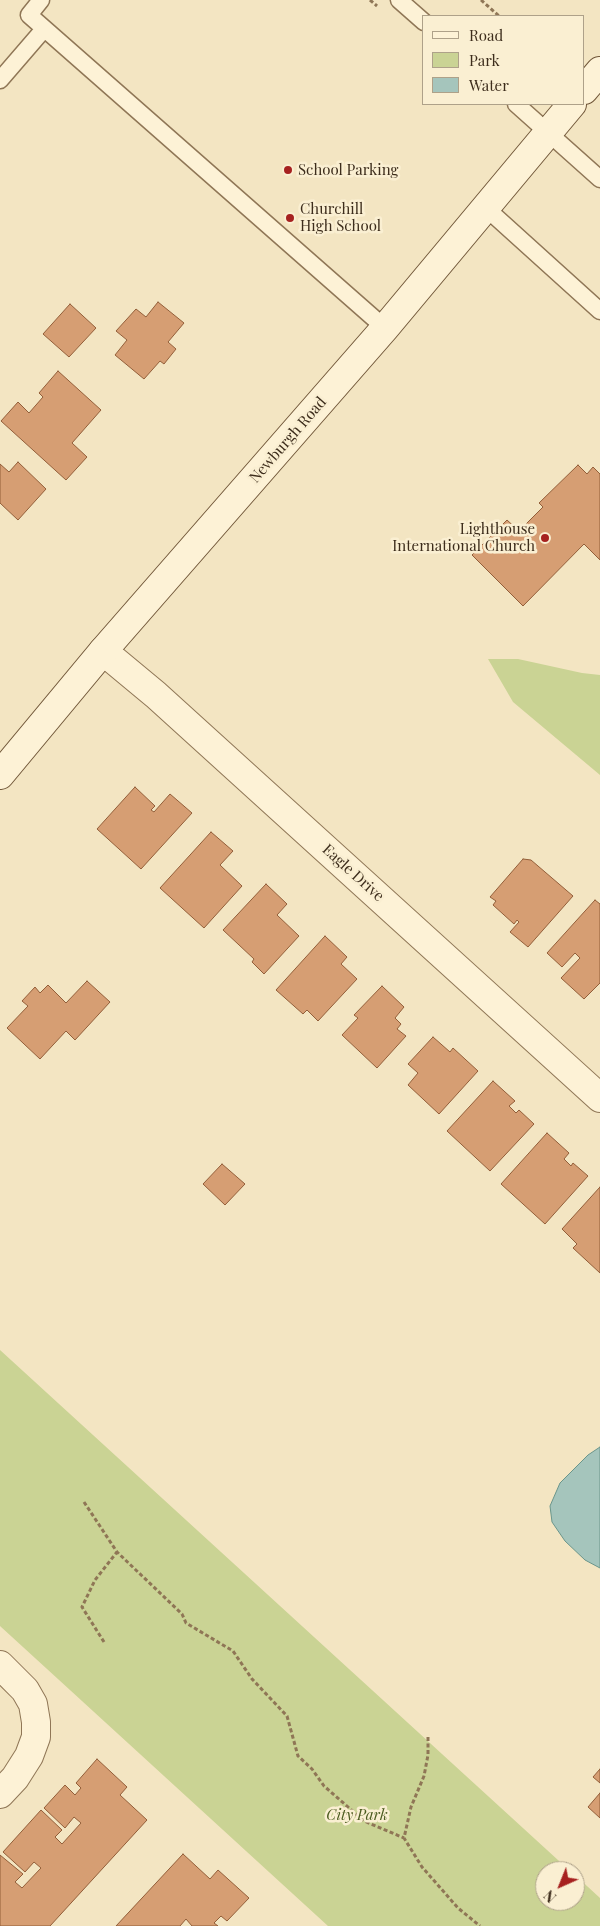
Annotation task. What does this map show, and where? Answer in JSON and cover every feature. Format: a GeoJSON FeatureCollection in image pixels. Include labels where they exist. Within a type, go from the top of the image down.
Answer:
{"type":"FeatureCollection","features":[{"type":"Feature","properties":{"kind":"main road"},"geometry":{"type":"LineString","coordinates":[[585,89],[600,71]]}},
{"type":"Feature","properties":{"kind":"main road","name":"Newburgh Road"},"geometry":{"type":"LineString","coordinates":[[0,775],[104,651],[385,328],[571,105]]}},
{"type":"Feature","properties":{"kind":"main road","name":"Eagle Drive"},"geometry":{"type":"LineString","coordinates":[[104,651],[156,695],[600,1098]]}},
{"type":"Feature","properties":{"kind":"main road"},"geometry":{"type":"LineString","coordinates":[[0,1665],[25,1690],[33,1704],[36,1737],[29,1756],[15,1778],[0,1794]]}},
{"type":"Feature","properties":{"kind":"lane"},"geometry":{"type":"LineString","coordinates":[[41,0],[29,15],[385,328]]}},
{"type":"Feature","properties":{"kind":"lane"},"geometry":{"type":"LineString","coordinates":[[399,0],[422,20]]}},
{"type":"Feature","properties":{"kind":"lane"},"geometry":{"type":"LineString","coordinates":[[0,80],[44,28]]}},
{"type":"Feature","properties":{"kind":"lane"},"geometry":{"type":"LineString","coordinates":[[517,105],[600,179]]}},
{"type":"Feature","properties":{"kind":"lane"},"geometry":{"type":"LineString","coordinates":[[486,208],[600,311]]}},
{"type":"Feature","properties":{"kind":"path"},"geometry":{"type":"LineString","coordinates":[[480,0],[498,15]]}},
{"type":"Feature","properties":{"kind":"path"},"geometry":{"type":"LineString","coordinates":[[84,1502],[117,1552],[182,1614],[186,1623],[233,1651],[252,1680],[287,1716],[298,1756],[312,1769],[324,1786],[364,1821],[404,1838],[422,1867],[458,1908],[480,1926]]}},
{"type":"Feature","properties":{"kind":"path"},"geometry":{"type":"LineString","coordinates":[[104,1642],[82,1607],[95,1580],[117,1552]]}},
{"type":"Feature","properties":{"kind":"path"},"geometry":{"type":"LineString","coordinates":[[404,1838],[411,1807],[424,1776],[428,1755],[428,1737]]}},
{"type":"Feature","properties":{"kind":"green space"},"geometry":{"type":"Polygon","coordinates":[[[488,659],[518,659],[600,675],[600,775],[513,702],[488,659]]]}},
{"type":"Feature","properties":{"kind":"green space","name":"City Park"},"geometry":{"type":"Polygon","coordinates":[[[0,1350],[559,1861],[535,1861],[535,1911],[585,1911],[585,1884],[600,1898],[600,1926],[328,1926],[0,1626],[0,1350]]]}},
{"type":"Feature","properties":{"kind":"water"},"geometry":{"type":"Polygon","coordinates":[[[600,1447],[600,1568],[585,1560],[565,1541],[552,1522],[550,1506],[560,1483],[588,1455],[600,1447]]]}},
{"type":"Feature","properties":{"kind":"building"},"geometry":{"type":"Polygon","coordinates":[[[158,302],[184,323],[168,342],[176,349],[164,364],[160,361],[144,379],[115,355],[127,340],[116,331],[136,309],[146,317],[158,302]]]}},
{"type":"Feature","properties":{"kind":"building"},"geometry":{"type":"Polygon","coordinates":[[[70,304],[96,328],[69,357],[43,334],[70,304]]]}},
{"type":"Feature","properties":{"kind":"building"},"geometry":{"type":"Polygon","coordinates":[[[58,371],[101,410],[72,443],[87,457],[66,480],[1,421],[18,402],[29,413],[43,397],[39,393],[58,371]]]}},
{"type":"Feature","properties":{"kind":"building"},"geometry":{"type":"Polygon","coordinates":[[[18,462],[46,489],[18,520],[0,503],[0,464],[9,472],[18,462]]]}},
{"type":"Feature","properties":{"kind":"building","name":"Lighthouse International Church"},"geometry":{"type":"Polygon","coordinates":[[[578,465],[587,474],[593,467],[600,474],[600,560],[584,544],[523,606],[472,555],[507,520],[519,531],[543,507],[539,503],[578,465]]]}},
{"type":"Feature","properties":{"kind":"building"},"geometry":{"type":"Polygon","coordinates":[[[135,787],[155,806],[151,810],[154,812],[170,794],[192,813],[141,869],[97,829],[135,787]]]}},
{"type":"Feature","properties":{"kind":"building"},"geometry":{"type":"Polygon","coordinates":[[[211,832],[233,851],[220,865],[242,886],[204,928],[160,888],[211,832]]]}},
{"type":"Feature","properties":{"kind":"building"},"geometry":{"type":"Polygon","coordinates":[[[523,859],[531,860],[573,896],[528,947],[510,932],[519,922],[517,920],[514,924],[493,905],[496,901],[490,897],[523,859]]]}},
{"type":"Feature","properties":{"kind":"building"},"geometry":{"type":"Polygon","coordinates":[[[266,884],[287,904],[277,915],[299,936],[264,974],[252,962],[254,959],[223,930],[266,884]]]}},
{"type":"Feature","properties":{"kind":"building"},"geometry":{"type":"Polygon","coordinates":[[[595,900],[600,904],[600,983],[584,999],[561,978],[580,958],[575,953],[562,967],[547,953],[595,900]]]}},
{"type":"Feature","properties":{"kind":"building"},"geometry":{"type":"Polygon","coordinates":[[[325,936],[347,957],[341,964],[357,979],[318,1021],[307,1010],[303,1014],[276,990],[325,936]]]}},
{"type":"Feature","properties":{"kind":"building"},"geometry":{"type":"Polygon","coordinates":[[[87,981],[110,1002],[75,1040],[66,1031],[40,1059],[7,1028],[28,1006],[22,1001],[35,987],[40,993],[48,985],[66,1003],[87,981]]]}},
{"type":"Feature","properties":{"kind":"building"},"geometry":{"type":"Polygon","coordinates":[[[382,986],[404,1007],[395,1018],[401,1024],[397,1029],[406,1036],[377,1068],[342,1035],[358,1018],[354,1015],[382,986]]]}},
{"type":"Feature","properties":{"kind":"building"},"geometry":{"type":"Polygon","coordinates":[[[433,1037],[450,1052],[453,1048],[478,1071],[439,1114],[408,1085],[418,1073],[408,1064],[433,1037]]]}},
{"type":"Feature","properties":{"kind":"building"},"geometry":{"type":"Polygon","coordinates":[[[493,1081],[515,1101],[509,1106],[516,1113],[519,1110],[534,1124],[490,1171],[447,1131],[493,1081]]]}},
{"type":"Feature","properties":{"kind":"building"},"geometry":{"type":"Polygon","coordinates":[[[547,1133],[569,1153],[564,1159],[571,1166],[573,1163],[588,1176],[545,1224],[501,1184],[547,1133]]]}},
{"type":"Feature","properties":{"kind":"building"},"geometry":{"type":"Polygon","coordinates":[[[222,1164],[245,1184],[225,1205],[203,1184],[222,1164]]]}},
{"type":"Feature","properties":{"kind":"building"},"geometry":{"type":"Polygon","coordinates":[[[600,1187],[600,1273],[573,1248],[577,1244],[562,1229],[600,1187]]]}},
{"type":"Feature","properties":{"kind":"building"},"geometry":{"type":"Polygon","coordinates":[[[97,1759],[127,1787],[120,1795],[147,1820],[50,1926],[0,1926],[0,1855],[23,1874],[15,1882],[22,1888],[41,1868],[34,1862],[25,1872],[3,1852],[41,1810],[62,1830],[55,1837],[62,1844],[81,1823],[74,1817],[65,1828],[44,1808],[65,1785],[75,1795],[81,1788],[76,1783],[97,1759]]]}},
{"type":"Feature","properties":{"kind":"building"},"geometry":{"type":"Polygon","coordinates":[[[600,1769],[600,1783],[593,1777],[600,1769]]]}},
{"type":"Feature","properties":{"kind":"building"},"geometry":{"type":"Polygon","coordinates":[[[600,1793],[600,1818],[588,1807],[600,1793]]]}},
{"type":"Feature","properties":{"kind":"building"},"geometry":{"type":"Polygon","coordinates":[[[183,1854],[210,1879],[218,1870],[249,1898],[227,1921],[221,1916],[214,1923],[218,1926],[192,1926],[186,1919],[180,1926],[116,1926],[183,1854]]]}},
{"type":"Feature","properties":{"kind":"place","name":"School Parking"},"geometry":{"type":"Point","coordinates":[288,170]}},
{"type":"Feature","properties":{"kind":"place","name":"Churchill High School"},"geometry":{"type":"Point","coordinates":[290,218]}},
{"type":"Feature","properties":{"kind":"place","name":"Lighthouse International Church"},"geometry":{"type":"Point","coordinates":[545,538]}}]}
